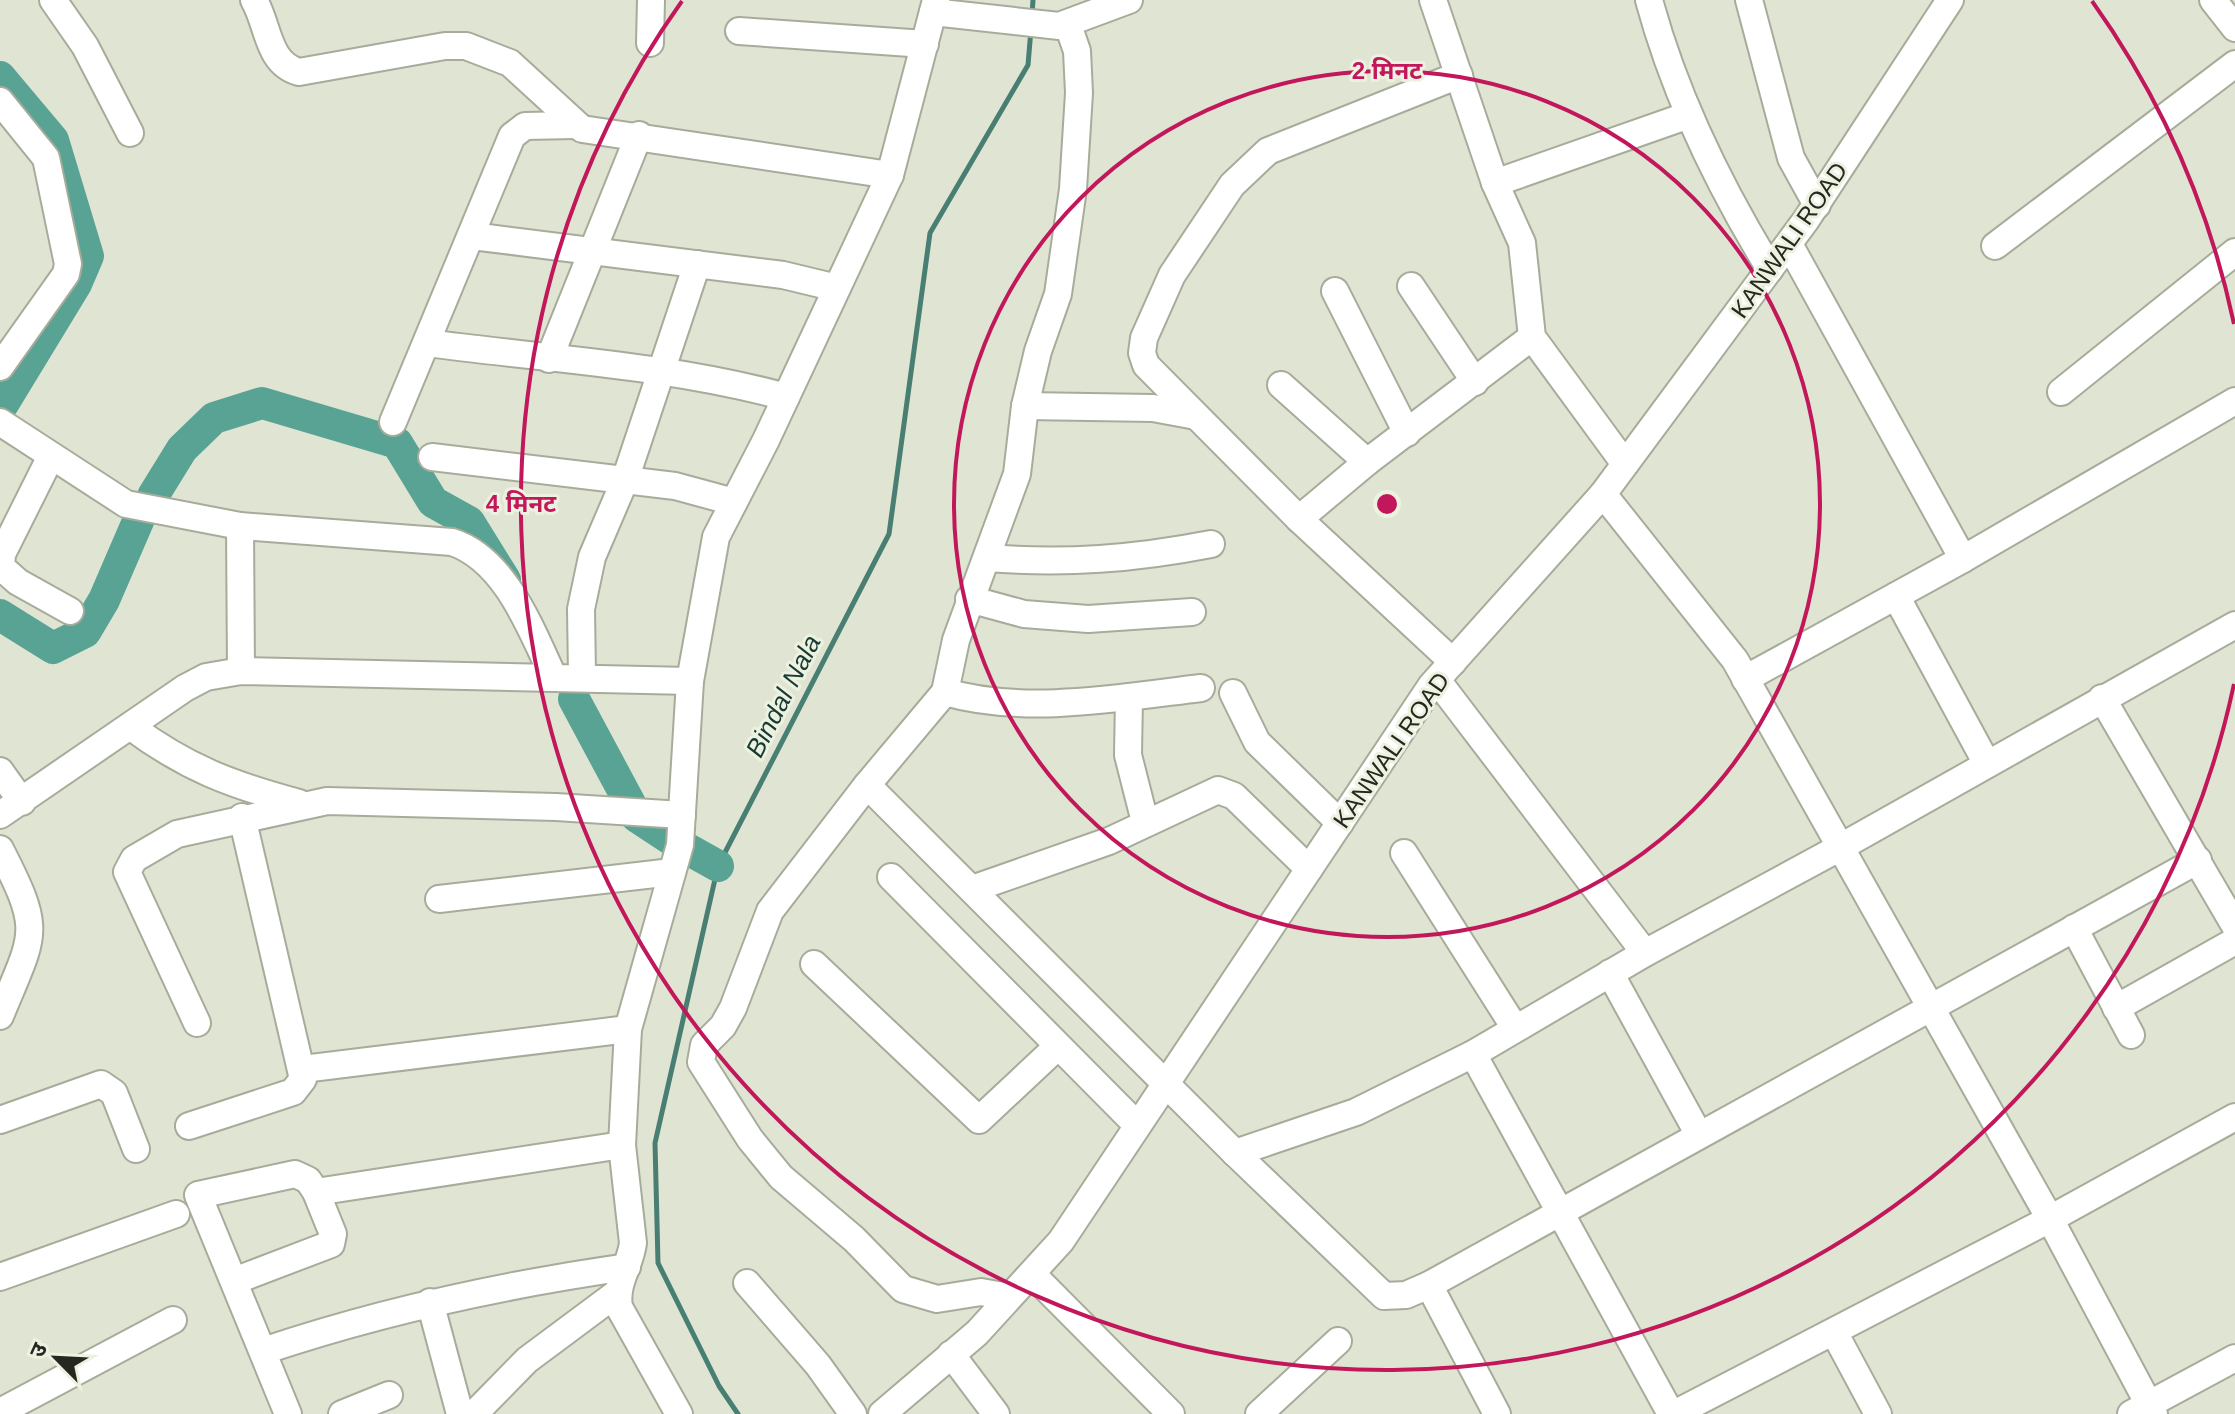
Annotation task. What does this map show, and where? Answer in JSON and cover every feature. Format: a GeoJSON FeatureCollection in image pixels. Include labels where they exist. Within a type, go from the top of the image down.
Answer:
{"type":"FeatureCollection","features":[{"type":"Feature","properties":{"kind":"street"},"geometry":{"type":"LineString","coordinates":[[53,0],[85,46],[130,133]]}},
{"type":"Feature","properties":{"kind":"street"},"geometry":{"type":"LineString","coordinates":[[254,0],[275,57],[285,68],[299,72],[445,46],[466,46],[510,63],[575,125]]}},
{"type":"Feature","properties":{"kind":"street"},"geometry":{"type":"LineString","coordinates":[[650,43],[651,0]]}},
{"type":"Feature","properties":{"kind":"street"},"geometry":{"type":"LineString","coordinates":[[673,1411],[619,1307],[617,1293],[633,1243],[622,1145],[628,1029],[680,845],[690,681],[713,550],[890,175],[935,6],[996,18],[1064,26],[1129,0]]}},
{"type":"Feature","properties":{"kind":"street"},"geometry":{"type":"LineString","coordinates":[[1433,0],[1495,183],[1522,243],[1532,337],[1625,464]]}},
{"type":"Feature","properties":{"kind":"street"},"geometry":{"type":"LineString","coordinates":[[1649,0],[1661,44],[1689,115],[1738,216],[1770,269]]}},
{"type":"Feature","properties":{"kind":"street"},"geometry":{"type":"LineString","coordinates":[[1749,0],[1791,158],[1817,205]]}},
{"type":"Feature","properties":{"kind":"street"},"geometry":{"type":"LineString","coordinates":[[2213,0],[2235,28]]}},
{"type":"Feature","properties":{"kind":"street","name":"KANWALI ROAD"},"geometry":{"type":"LineString","coordinates":[[882,1414],[951,1354],[1061,1241],[1445,671],[1603,494],[1817,205],[1942,4]]}},
{"type":"Feature","properties":{"kind":"street"},"geometry":{"type":"LineString","coordinates":[[1009,1297],[981,1292],[937,1299],[903,1289],[854,1239],[781,1177],[750,1139],[701,1062],[704,1045],[723,1026],[733,1008],[770,911],[867,785],[945,692],[969,599],[1017,474],[1025,406],[1038,351],[1058,294],[1073,189],[1079,93],[1077,51],[1064,26]]}},
{"type":"Feature","properties":{"kind":"street"},"geometry":{"type":"LineString","coordinates":[[739,31],[925,44]]}},
{"type":"Feature","properties":{"kind":"street"},"geometry":{"type":"LineString","coordinates":[[1995,246],[2235,64]]}},
{"type":"Feature","properties":{"kind":"street"},"geometry":{"type":"LineString","coordinates":[[1459,75],[1294,138],[1268,151],[1232,185],[1172,275],[1144,338],[1146,365],[1445,671],[1645,953]]}},
{"type":"Feature","properties":{"kind":"street"},"geometry":{"type":"LineString","coordinates":[[0,101],[46,158],[68,264],[66,274],[2,358]]}},
{"type":"Feature","properties":{"kind":"street"},"geometry":{"type":"LineString","coordinates":[[1495,183],[1689,115]]}},
{"type":"Feature","properties":{"kind":"street"},"geometry":{"type":"LineString","coordinates":[[393,422],[512,136],[519,128],[575,125],[890,175]]}},
{"type":"Feature","properties":{"kind":"street"},"geometry":{"type":"LineString","coordinates":[[549,359],[639,135]]}},
{"type":"Feature","properties":{"kind":"street"},"geometry":{"type":"LineString","coordinates":[[472,236],[783,275],[837,288]]}},
{"type":"Feature","properties":{"kind":"street"},"geometry":{"type":"LineString","coordinates":[[1789,244],[1963,559]]}},
{"type":"Feature","properties":{"kind":"street"},"geometry":{"type":"LineString","coordinates":[[2061,392],[2235,252]]}},
{"type":"Feature","properties":{"kind":"street"},"geometry":{"type":"LineString","coordinates":[[582,676],[584,596],[597,544],[625,480],[697,264]]}},
{"type":"Feature","properties":{"kind":"street"},"geometry":{"type":"LineString","coordinates":[[1411,286],[1475,382]]}},
{"type":"Feature","properties":{"kind":"street"},"geometry":{"type":"LineString","coordinates":[[1335,291],[1407,433]]}},
{"type":"Feature","properties":{"kind":"street"},"geometry":{"type":"LineString","coordinates":[[1299,519],[1367,462],[1532,337]]}},
{"type":"Feature","properties":{"kind":"street"},"geometry":{"type":"LineString","coordinates":[[427,343],[660,371],[739,384],[786,397]]}},
{"type":"Feature","properties":{"kind":"street"},"geometry":{"type":"LineString","coordinates":[[1281,385],[1367,462]]}},
{"type":"Feature","properties":{"kind":"street"},"geometry":{"type":"LineString","coordinates":[[1745,679],[1963,559],[2235,401]]}},
{"type":"Feature","properties":{"kind":"street"},"geometry":{"type":"LineString","coordinates":[[1025,406],[1153,408],[1196,416]]}},
{"type":"Feature","properties":{"kind":"street"},"geometry":{"type":"LineString","coordinates":[[0,422],[126,504],[240,526],[452,542],[467,547],[479,554],[501,581],[553,676]]}},
{"type":"Feature","properties":{"kind":"street"},"geometry":{"type":"LineString","coordinates":[[51,456],[5,546],[1,567],[45,599],[70,611]]}},
{"type":"Feature","properties":{"kind":"street"},"geometry":{"type":"LineString","coordinates":[[432,457],[675,486],[734,502]]}},
{"type":"Feature","properties":{"kind":"street"},"geometry":{"type":"LineString","coordinates":[[1603,494],[1735,660],[2050,1219],[2145,1411],[2235,1358]]}},
{"type":"Feature","properties":{"kind":"street"},"geometry":{"type":"LineString","coordinates":[[240,526],[241,671]]}},
{"type":"Feature","properties":{"kind":"street"},"geometry":{"type":"LineString","coordinates":[[987,558],[1058,564],[1151,556],[1211,544]]}},
{"type":"Feature","properties":{"kind":"street"},"geometry":{"type":"LineString","coordinates":[[1896,596],[1987,764]]}},
{"type":"Feature","properties":{"kind":"street"},"geometry":{"type":"LineString","coordinates":[[969,599],[1024,614],[1088,619],[1192,612]]}},
{"type":"Feature","properties":{"kind":"street"},"geometry":{"type":"LineString","coordinates":[[1235,1153],[1356,1112],[1473,1054],[1645,953],[1839,848],[2235,625]]}},
{"type":"Feature","properties":{"kind":"street"},"geometry":{"type":"LineString","coordinates":[[0,771],[11,809],[185,688],[206,677],[241,671],[582,676],[690,681]]}},
{"type":"Feature","properties":{"kind":"street"},"geometry":{"type":"LineString","coordinates":[[945,692],[975,700],[1129,697],[1201,688]]}},
{"type":"Feature","properties":{"kind":"street"},"geometry":{"type":"LineString","coordinates":[[1233,693],[1257,742],[1340,823]]}},
{"type":"Feature","properties":{"kind":"street"},"geometry":{"type":"LineString","coordinates":[[1129,697],[1128,755],[1145,822]]}},
{"type":"Feature","properties":{"kind":"street"},"geometry":{"type":"LineString","coordinates":[[2102,698],[2235,926]]}},
{"type":"Feature","properties":{"kind":"street"},"geometry":{"type":"LineString","coordinates":[[130,726],[168,755],[198,771],[232,785],[306,805]]}},
{"type":"Feature","properties":{"kind":"street"},"geometry":{"type":"LineString","coordinates":[[867,785],[975,888],[1235,1153],[1384,1296],[1406,1295],[1429,1285],[2198,860]]}},
{"type":"Feature","properties":{"kind":"street"},"geometry":{"type":"LineString","coordinates":[[975,888],[1109,841],[1218,790],[1226,792],[1309,869]]}},
{"type":"Feature","properties":{"kind":"street"},"geometry":{"type":"LineString","coordinates":[[197,1023],[128,879],[128,866],[162,840],[242,817],[306,805],[358,801],[682,815]]}},
{"type":"Feature","properties":{"kind":"street"},"geometry":{"type":"LineString","coordinates":[[189,1126],[293,1092],[303,1079],[242,817]]}},
{"type":"Feature","properties":{"kind":"street"},"geometry":{"type":"LineString","coordinates":[[0,849],[26,900],[32,921],[31,940],[0,1016]]}},
{"type":"Feature","properties":{"kind":"street"},"geometry":{"type":"LineString","coordinates":[[1404,853],[1515,1028]]}},
{"type":"Feature","properties":{"kind":"street"},"geometry":{"type":"LineString","coordinates":[[439,899],[672,872]]}},
{"type":"Feature","properties":{"kind":"street"},"geometry":{"type":"LineString","coordinates":[[891,877],[1137,1125]]}},
{"type":"Feature","properties":{"kind":"street"},"geometry":{"type":"LineString","coordinates":[[2074,928],[2131,1035]]}},
{"type":"Feature","properties":{"kind":"street"},"geometry":{"type":"LineString","coordinates":[[2116,1008],[2235,941]]}},
{"type":"Feature","properties":{"kind":"street"},"geometry":{"type":"LineString","coordinates":[[814,964],[979,1120],[1057,1047]]}},
{"type":"Feature","properties":{"kind":"street"},"geometry":{"type":"LineString","coordinates":[[1610,973],[1699,1135]]}},
{"type":"Feature","properties":{"kind":"street"},"geometry":{"type":"LineString","coordinates":[[303,1069],[628,1029]]}},
{"type":"Feature","properties":{"kind":"street"},"geometry":{"type":"LineString","coordinates":[[1473,1054],[1561,1213],[1683,1412],[2050,1219],[2235,1117]]}},
{"type":"Feature","properties":{"kind":"street"},"geometry":{"type":"LineString","coordinates":[[0,1120],[101,1084],[114,1093],[136,1149]]}},
{"type":"Feature","properties":{"kind":"street"},"geometry":{"type":"LineString","coordinates":[[316,1192],[622,1145]]}},
{"type":"Feature","properties":{"kind":"street"},"geometry":{"type":"LineString","coordinates":[[234,1281],[331,1244],[333,1234],[308,1180],[295,1174],[198,1195],[288,1414]]}},
{"type":"Feature","properties":{"kind":"street"},"geometry":{"type":"LineString","coordinates":[[0,1277],[176,1214]]}},
{"type":"Feature","properties":{"kind":"street"},"geometry":{"type":"LineString","coordinates":[[263,1351],[351,1322],[430,1302],[540,1279],[627,1267]]}},
{"type":"Feature","properties":{"kind":"street"},"geometry":{"type":"LineString","coordinates":[[1032,1274],[1171,1414]]}},
{"type":"Feature","properties":{"kind":"street"},"geometry":{"type":"LineString","coordinates":[[747,1283],[818,1365],[853,1414]]}},
{"type":"Feature","properties":{"kind":"street"},"geometry":{"type":"LineString","coordinates":[[1429,1285],[1497,1414]]}},
{"type":"Feature","properties":{"kind":"street"},"geometry":{"type":"LineString","coordinates":[[474,1414],[527,1360],[617,1293]]}},
{"type":"Feature","properties":{"kind":"street"},"geometry":{"type":"LineString","coordinates":[[430,1302],[460,1414]]}},
{"type":"Feature","properties":{"kind":"street"},"geometry":{"type":"LineString","coordinates":[[0,1412],[38,1404],[173,1320]]}},
{"type":"Feature","properties":{"kind":"street"},"geometry":{"type":"LineString","coordinates":[[1834,1332],[1878,1414]]}},
{"type":"Feature","properties":{"kind":"street"},"geometry":{"type":"LineString","coordinates":[[1259,1414],[1338,1341]]}},
{"type":"Feature","properties":{"kind":"street"},"geometry":{"type":"LineString","coordinates":[[951,1354],[996,1414]]}},
{"type":"Feature","properties":{"kind":"street"},"geometry":{"type":"LineString","coordinates":[[342,1414],[389,1395]]}},
{"type":"Feature","properties":{"kind":"waterway","name":"Bindal Nala"},"geometry":{"type":"LineString","coordinates":[[1032,15],[1033,0]]}},
{"type":"Feature","properties":{"kind":"waterway","name":"Bindal Nala"},"geometry":{"type":"LineString","coordinates":[[738,1414],[719,1386],[658,1263],[655,1143],[718,866],[889,534],[930,233],[1028,65],[1031,29]]}},
{"type":"Feature","properties":{"kind":"waterway"},"geometry":{"type":"LineString","coordinates":[[0,77],[53,140],[88,256],[76,284],[3,404]]}},
{"type":"Feature","properties":{"kind":"waterway"},"geometry":{"type":"LineString","coordinates":[[153,496],[182,449],[214,418],[262,403],[397,443],[433,502],[469,522],[505,580]]}},
{"type":"Feature","properties":{"kind":"waterway"},"geometry":{"type":"LineString","coordinates":[[0,615],[53,648],[85,632],[104,600],[142,512]]}},
{"type":"Feature","properties":{"kind":"waterway"},"geometry":{"type":"LineString","coordinates":[[574,699],[633,809]]}},
{"type":"Feature","properties":{"kind":"waterway"},"geometry":{"type":"LineString","coordinates":[[637,817],[675,842]]}},
{"type":"Feature","properties":{"kind":"waterway"},"geometry":{"type":"LineString","coordinates":[[684,847],[718,866]]}}]}
